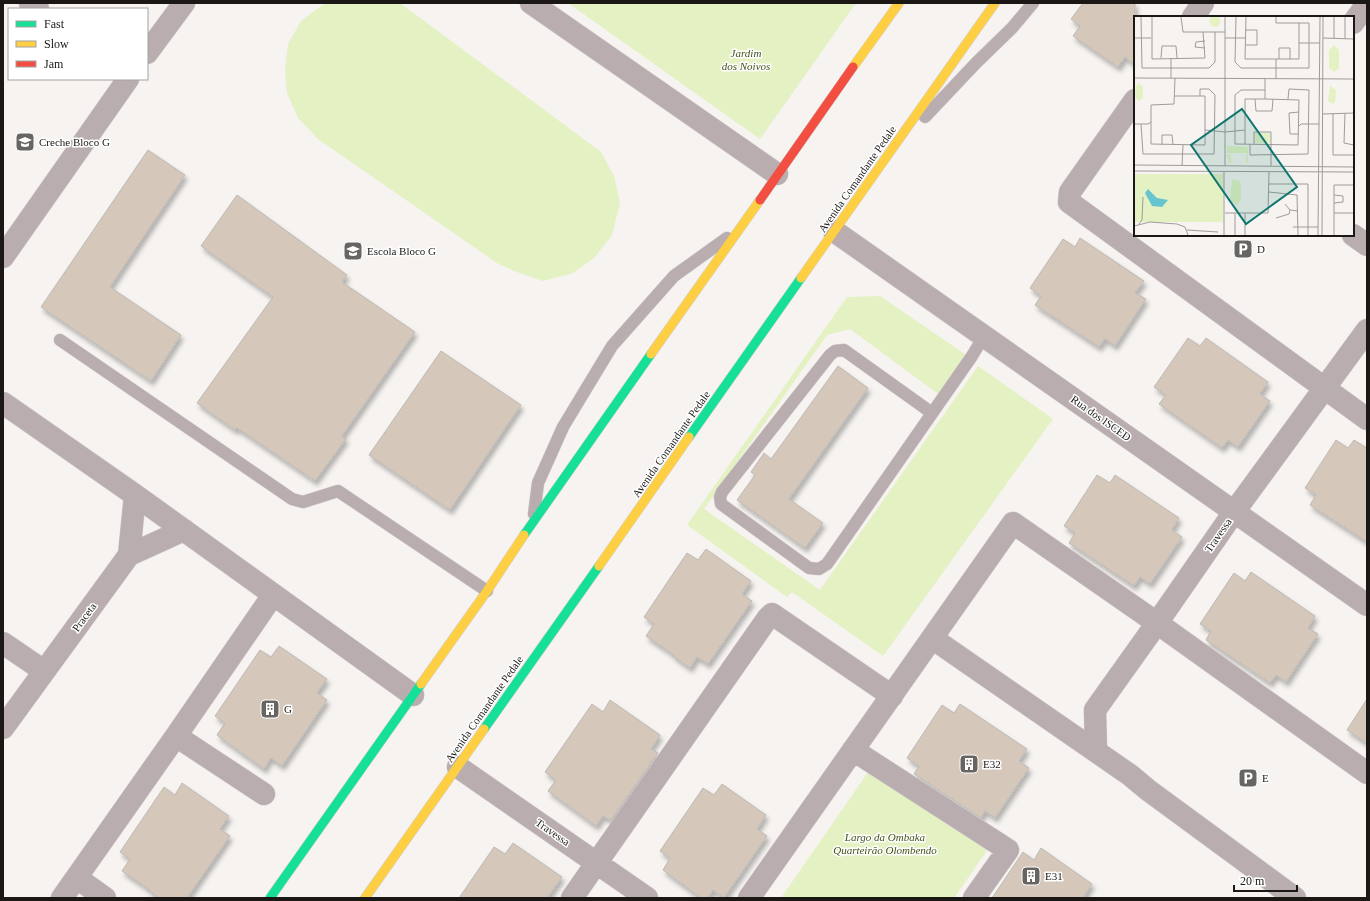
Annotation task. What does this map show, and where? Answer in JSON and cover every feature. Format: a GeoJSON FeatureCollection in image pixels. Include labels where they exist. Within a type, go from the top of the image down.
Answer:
{"type":"FeatureCollection","features":[{"type":"Feature","properties":{"kind":"street"},"geometry":{"type":"LineString","coordinates":[[148,52],[184,3]]}},
{"type":"Feature","properties":{"kind":"street"},"geometry":{"type":"LineString","coordinates":[[531,3],[777,174]]}},
{"type":"Feature","properties":{"kind":"street"},"geometry":{"type":"LineString","coordinates":[[270,898],[487,591],[532,523],[741,228],[777,174],[899,3]]}},
{"type":"Feature","properties":{"kind":"street","name":"Avenida Comandante Pedale"},"geometry":{"type":"LineString","coordinates":[[365,898],[995,3]]}},
{"type":"Feature","properties":{"kind":"street"},"geometry":{"type":"LineString","coordinates":[[1194,16],[1203,3]]}},
{"type":"Feature","properties":{"kind":"street"},"geometry":{"type":"LineString","coordinates":[[1354,22],[1367,4]]}},
{"type":"Feature","properties":{"kind":"street"},"geometry":{"type":"LineString","coordinates":[[3,257],[127,80]]}},
{"type":"Feature","properties":{"kind":"street"},"geometry":{"type":"LineString","coordinates":[[1134,101],[1070,192],[1069,202],[1367,419]]}},
{"type":"Feature","properties":{"kind":"street","name":"Rua dos ISCED"},"geometry":{"type":"LineString","coordinates":[[834,231],[1367,605]]}},
{"type":"Feature","properties":{"kind":"street"},"geometry":{"type":"LineString","coordinates":[[1354,236],[1367,245]]}},
{"type":"Feature","properties":{"kind":"street","name":"Travessa"},"geometry":{"type":"LineString","coordinates":[[1095,710],[1234,512],[1367,330]]}},
{"type":"Feature","properties":{"kind":"street"},"geometry":{"type":"LineString","coordinates":[[3,403],[135,495],[413,695]]}},
{"type":"Feature","properties":{"kind":"street"},"geometry":{"type":"LineString","coordinates":[[129,555],[135,495]]}},
{"type":"Feature","properties":{"kind":"street"},"geometry":{"type":"LineString","coordinates":[[749,898],[1013,523],[1157,623],[1367,773]]}},
{"type":"Feature","properties":{"kind":"street","name":"Praceta"},"geometry":{"type":"LineString","coordinates":[[3,728],[129,555],[184,530]]}},
{"type":"Feature","properties":{"kind":"street"},"geometry":{"type":"LineString","coordinates":[[62,898],[273,595]]}},
{"type":"Feature","properties":{"kind":"street"},"geometry":{"type":"LineString","coordinates":[[572,898],[767,619],[772,614],[892,696]]}},
{"type":"Feature","properties":{"kind":"street"},"geometry":{"type":"LineString","coordinates":[[932,638],[1096,750],[1295,898]]}},
{"type":"Feature","properties":{"kind":"street"},"geometry":{"type":"LineString","coordinates":[[3,643],[44,671]]}},
{"type":"Feature","properties":{"kind":"street"},"geometry":{"type":"LineString","coordinates":[[1059,724],[1095,710],[1096,750]]}},
{"type":"Feature","properties":{"kind":"street"},"geometry":{"type":"LineString","coordinates":[[176,736],[264,794]]}},
{"type":"Feature","properties":{"kind":"street"},"geometry":{"type":"LineString","coordinates":[[853,750],[1008,850],[974,898]]}},
{"type":"Feature","properties":{"kind":"street","name":"Travessa"},"geometry":{"type":"LineString","coordinates":[[458,767],[647,898]]}},
{"type":"Feature","properties":{"kind":"street"},"geometry":{"type":"LineString","coordinates":[[76,878],[105,898]]}},
{"type":"Feature","properties":{"kind":"lane"},"geometry":{"type":"LineString","coordinates":[[896,144],[935,107],[976,63],[1012,28],[1033,3]]}},
{"type":"Feature","properties":{"kind":"lane"},"geometry":{"type":"LineString","coordinates":[[532,523],[538,483],[563,427],[612,346],[674,276],[741,228]]}},
{"type":"Feature","properties":{"kind":"lane"},"geometry":{"type":"LineString","coordinates":[[932,413],[844,350],[835,351],[830,355],[722,492],[720,497],[721,504],[809,568],[819,569],[827,564],[972,356],[984,336]]}},
{"type":"Feature","properties":{"kind":"lane"},"geometry":{"type":"LineString","coordinates":[[60,340],[292,499],[303,502],[338,491],[487,591]]}},
{"type":"Feature","properties":{"kind":"green space"},"geometry":{"type":"Polygon","coordinates":[[[327,3],[400,3],[601,152],[614,176],[620,203],[612,235],[594,258],[573,273],[543,281],[514,271],[497,263],[318,139],[298,118],[287,93],[285,71],[288,44],[301,21],[327,3]]]}},
{"type":"Feature","properties":{"kind":"green space","name":"Jardim dos Noivos"},"geometry":{"type":"Polygon","coordinates":[[[568,3],[856,3],[760,139],[568,3]]]}},
{"type":"Feature","properties":{"kind":"green space"},"geometry":{"type":"Polygon","coordinates":[[[880,296],[969,357],[941,396],[850,329],[827,335],[704,509],[820,590],[978,366],[1053,419],[883,656],[792,592],[787,597],[687,525],[847,297],[880,296]]]}},
{"type":"Feature","properties":{"kind":"green space","name":"Largo da Ombaka Quarteirão Olombendo"},"geometry":{"type":"Polygon","coordinates":[[[871,768],[988,849],[954,898],[781,898],[871,768]]]}},
{"type":"Feature","properties":{"kind":"building"},"geometry":{"type":"Polygon","coordinates":[[[1083,3],[1135,3],[1134,64],[1125,57],[1118,67],[1073,36],[1080,26],[1071,19],[1083,3]]]}},
{"type":"Feature","properties":{"kind":"building"},"geometry":{"type":"Polygon","coordinates":[[[148,150],[185,175],[110,287],[181,335],[151,381],[41,307],[148,150]]]}},
{"type":"Feature","properties":{"kind":"building"},"geometry":{"type":"Polygon","coordinates":[[[237,195],[347,275],[342,282],[415,332],[342,436],[346,439],[315,481],[237,428],[235,430],[197,403],[273,297],[201,246],[237,195]]]}},
{"type":"Feature","properties":{"kind":"building"},"geometry":{"type":"Polygon","coordinates":[[[1080,238],[1144,281],[1135,293],[1146,299],[1115,346],[1105,339],[1099,347],[1035,305],[1041,296],[1030,288],[1063,239],[1075,247],[1080,238]]]}},
{"type":"Feature","properties":{"kind":"building"},"geometry":{"type":"Polygon","coordinates":[[[1188,338],[1200,346],[1206,338],[1268,382],[1260,394],[1270,401],[1238,447],[1228,440],[1222,448],[1159,404],[1166,395],[1154,387],[1188,338]]]}},
{"type":"Feature","properties":{"kind":"building"},"geometry":{"type":"Polygon","coordinates":[[[441,351],[521,405],[450,510],[369,455],[441,351]]]}},
{"type":"Feature","properties":{"kind":"building"},"geometry":{"type":"Polygon","coordinates":[[[838,366],[868,388],[789,499],[823,523],[805,548],[737,500],[755,475],[751,472],[764,453],[771,459],[838,366]]]}},
{"type":"Feature","properties":{"kind":"building"},"geometry":{"type":"Polygon","coordinates":[[[1336,440],[1348,448],[1354,440],[1367,448],[1367,542],[1310,505],[1316,495],[1305,488],[1336,440]]]}},
{"type":"Feature","properties":{"kind":"building"},"geometry":{"type":"Polygon","coordinates":[[[1097,475],[1110,483],[1115,475],[1179,518],[1172,530],[1182,537],[1150,584],[1140,577],[1134,586],[1069,543],[1075,533],[1064,526],[1097,475]]]}},
{"type":"Feature","properties":{"kind":"building"},"geometry":{"type":"Polygon","coordinates":[[[706,549],[751,581],[742,594],[752,601],[708,664],[697,657],[690,668],[646,636],[654,624],[644,617],[687,553],[698,560],[706,549]]]}},
{"type":"Feature","properties":{"kind":"building"},"geometry":{"type":"Polygon","coordinates":[[[1251,572],[1315,616],[1308,628],[1318,634],[1286,682],[1276,675],[1270,683],[1206,640],[1211,631],[1200,624],[1234,573],[1245,581],[1251,572]]]}},
{"type":"Feature","properties":{"kind":"building","name":"G"},"geometry":{"type":"Polygon","coordinates":[[[279,646],[327,679],[317,693],[327,700],[282,766],[271,758],[264,769],[217,735],[225,723],[215,716],[260,650],[271,657],[279,646]]]}},
{"type":"Feature","properties":{"kind":"building"},"geometry":{"type":"Polygon","coordinates":[[[1367,699],[1367,743],[1347,730],[1367,699]]]}},
{"type":"Feature","properties":{"kind":"building"},"geometry":{"type":"Polygon","coordinates":[[[610,700],[660,735],[651,749],[658,753],[611,820],[603,816],[596,826],[548,791],[556,780],[545,772],[592,704],[603,712],[610,700]]]}},
{"type":"Feature","properties":{"kind":"building","name":"E32"},"geometry":{"type":"Polygon","coordinates":[[[960,704],[1027,749],[1019,761],[1029,768],[995,818],[985,811],[981,818],[914,774],[919,766],[907,758],[942,705],[954,713],[960,704]]]}},
{"type":"Feature","properties":{"kind":"building"},"geometry":{"type":"Polygon","coordinates":[[[182,783],[229,816],[220,829],[230,836],[187,898],[159,898],[122,871],[130,859],[120,852],[164,787],[175,795],[182,783]]]}},
{"type":"Feature","properties":{"kind":"building"},"geometry":{"type":"Polygon","coordinates":[[[722,784],[766,815],[757,829],[767,836],[724,898],[713,890],[708,898],[701,898],[663,870],[670,858],[660,851],[703,788],[714,795],[722,784]]]}},
{"type":"Feature","properties":{"kind":"building"},"geometry":{"type":"Polygon","coordinates":[[[513,843],[562,877],[547,898],[459,898],[494,847],[505,854],[513,843]]]}},
{"type":"Feature","properties":{"kind":"building","name":"E31"},"geometry":{"type":"Polygon","coordinates":[[[1041,848],[1092,884],[1083,898],[992,898],[1023,852],[1034,860],[1041,848]]]}},
{"type":"Feature","properties":{"kind":"traffic: fast"},"geometry":{"type":"LineString","coordinates":[[689,437],[801,278]]}},
{"type":"Feature","properties":{"kind":"traffic: fast"},"geometry":{"type":"LineString","coordinates":[[524,535],[651,354]]}},
{"type":"Feature","properties":{"kind":"traffic: fast"},"geometry":{"type":"LineString","coordinates":[[484,729],[599,566]]}},
{"type":"Feature","properties":{"kind":"traffic: fast"},"geometry":{"type":"LineString","coordinates":[[270,898],[421,684]]}},
{"type":"Feature","properties":{"kind":"traffic: slow"},"geometry":{"type":"LineString","coordinates":[[853,67],[899,3]]}},
{"type":"Feature","properties":{"kind":"traffic: slow"},"geometry":{"type":"LineString","coordinates":[[801,278],[995,3]]}},
{"type":"Feature","properties":{"kind":"traffic: slow"},"geometry":{"type":"LineString","coordinates":[[651,354],[760,200]]}},
{"type":"Feature","properties":{"kind":"traffic: slow"},"geometry":{"type":"LineString","coordinates":[[599,566],[689,437]]}},
{"type":"Feature","properties":{"kind":"traffic: slow"},"geometry":{"type":"LineString","coordinates":[[421,684],[487,591],[524,535]]}},
{"type":"Feature","properties":{"kind":"traffic: slow"},"geometry":{"type":"LineString","coordinates":[[365,898],[484,729]]}},
{"type":"Feature","properties":{"kind":"traffic: jam"},"geometry":{"type":"LineString","coordinates":[[760,200],[853,67]]}},
{"type":"Feature","properties":{"kind":"place","name":"Creche Bloco G"},"geometry":{"type":"Point","coordinates":[25,142]}},
{"type":"Feature","properties":{"kind":"place","name":"D"},"geometry":{"type":"Point","coordinates":[1243,249]}},
{"type":"Feature","properties":{"kind":"place","name":"Escola Bloco G"},"geometry":{"type":"Point","coordinates":[353,251]}},
{"type":"Feature","properties":{"kind":"place","name":"G"},"geometry":{"type":"Point","coordinates":[270,709]}},
{"type":"Feature","properties":{"kind":"place","name":"E32"},"geometry":{"type":"Point","coordinates":[969,764]}},
{"type":"Feature","properties":{"kind":"place","name":"E"},"geometry":{"type":"Point","coordinates":[1248,778]}},
{"type":"Feature","properties":{"kind":"place","name":"E31"},"geometry":{"type":"Point","coordinates":[1031,876]}}]}
